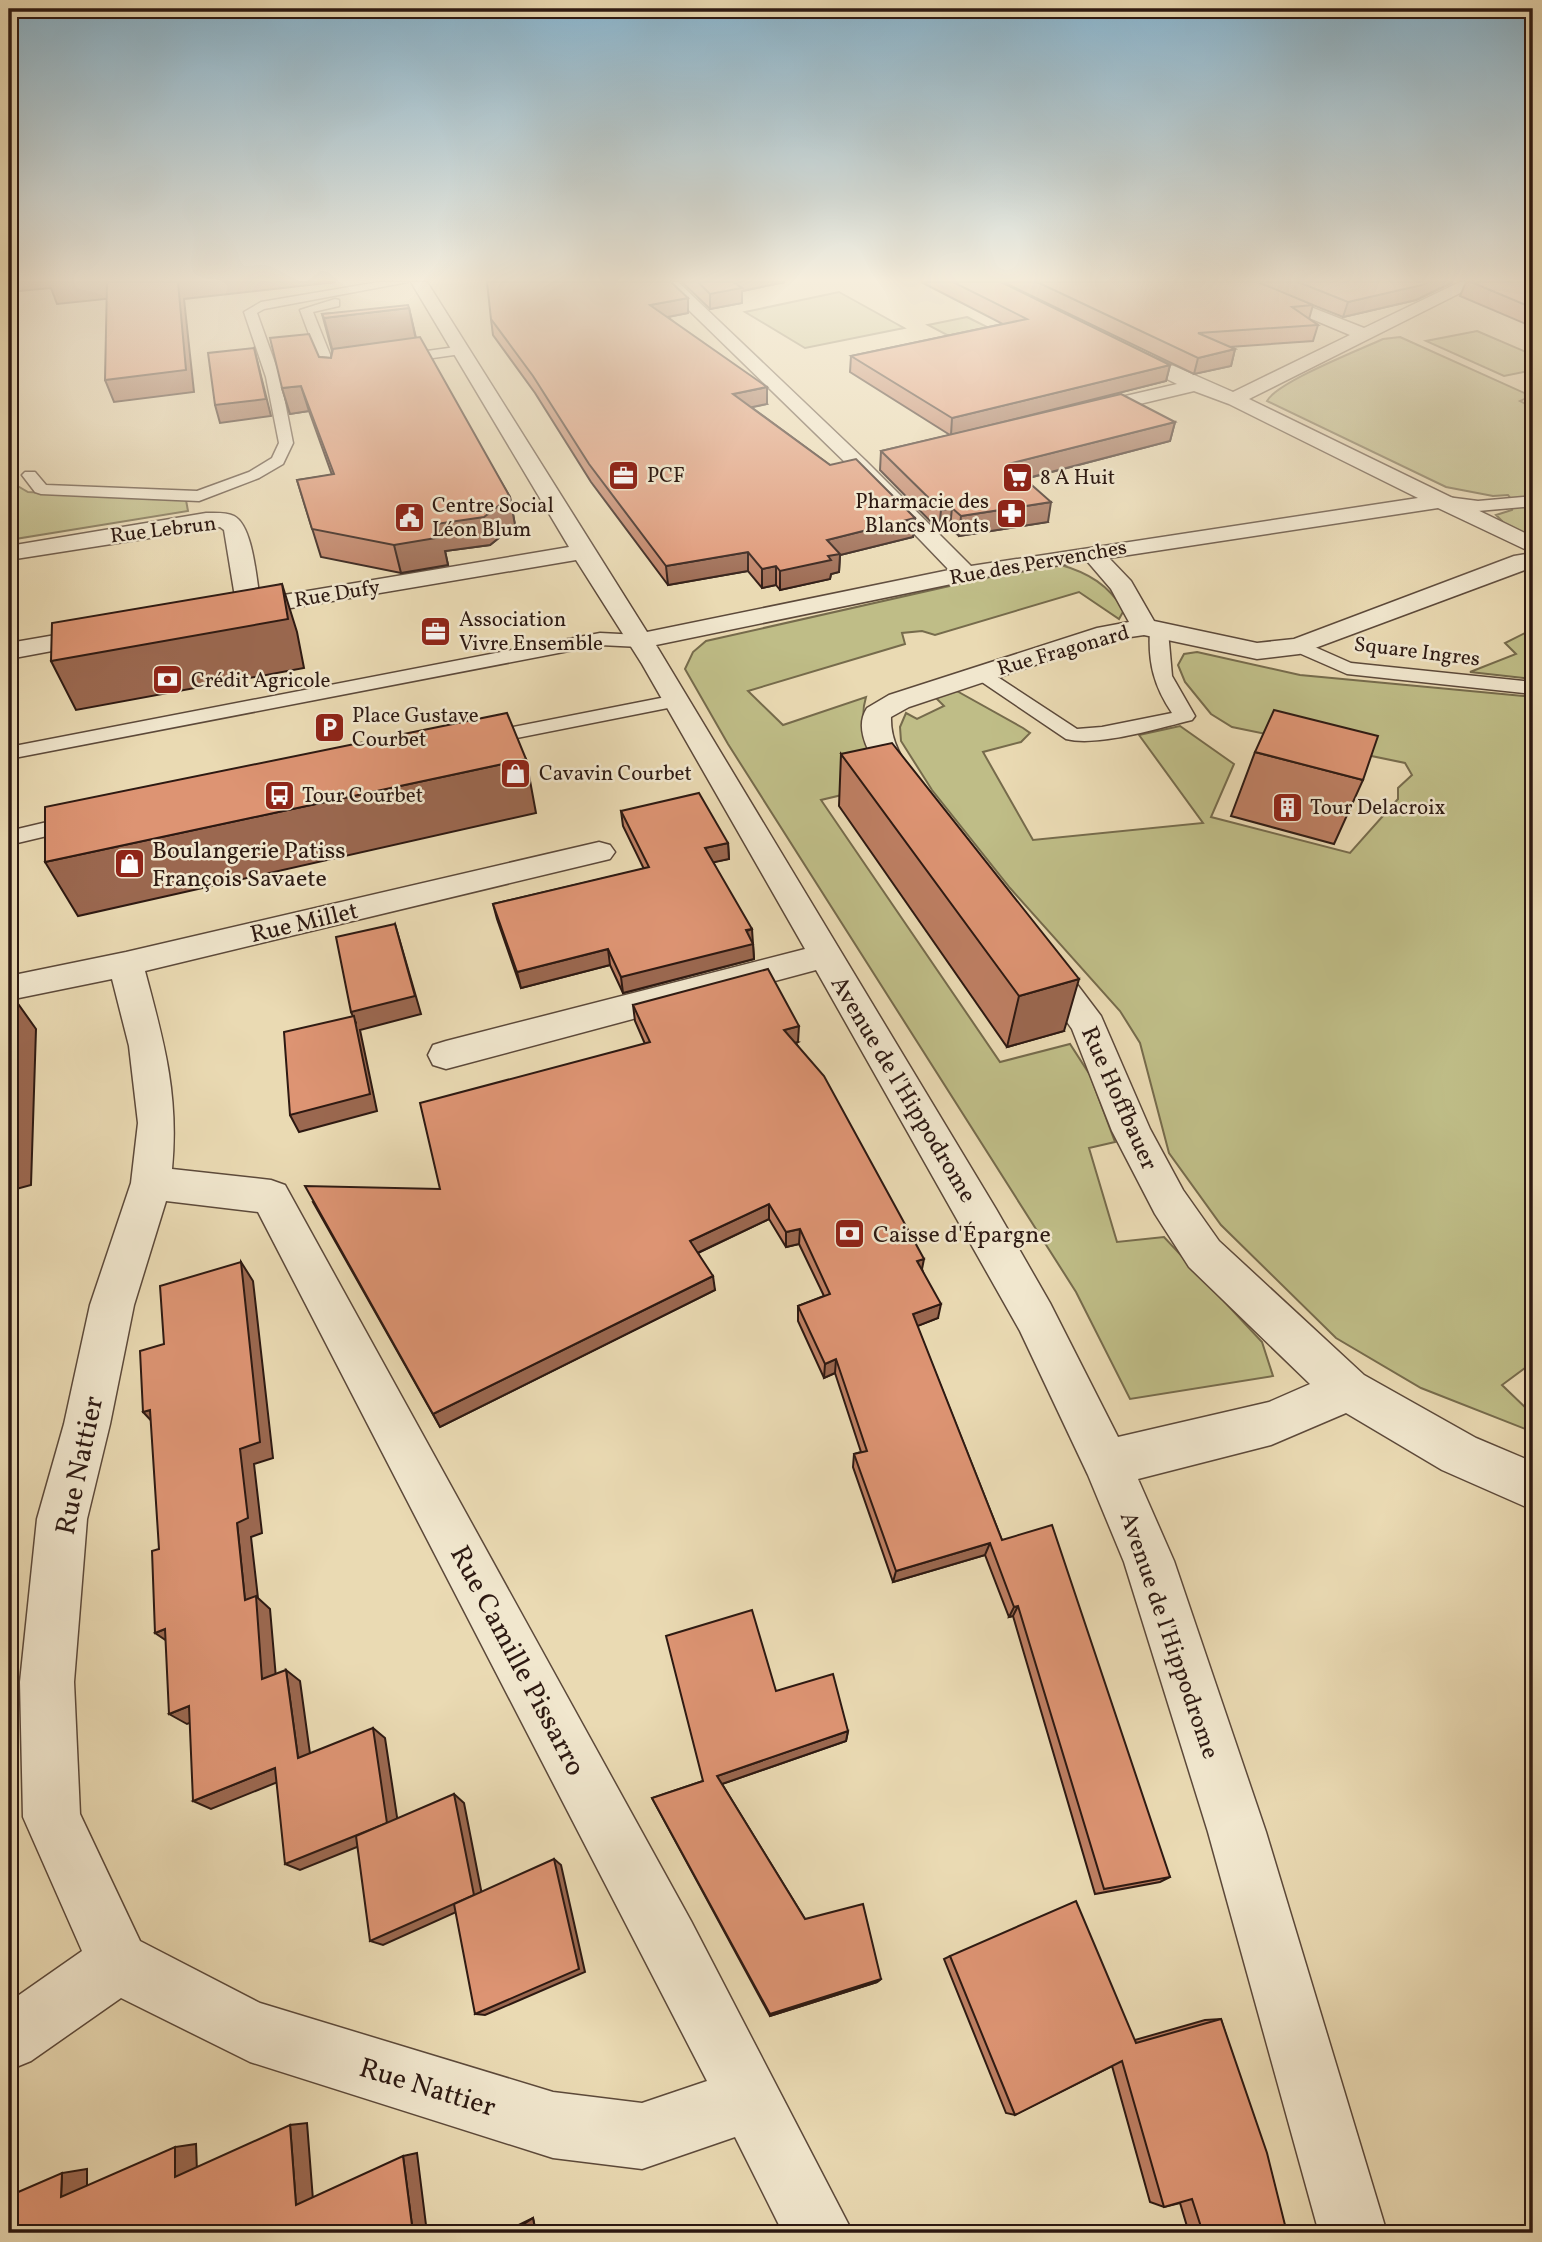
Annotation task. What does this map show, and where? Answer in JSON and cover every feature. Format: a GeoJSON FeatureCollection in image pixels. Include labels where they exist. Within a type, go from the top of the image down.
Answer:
{"type":"FeatureCollection","features":[{"type":"Feature","properties":{"kind":"street","name":"Avenue de l'Hippodrome"},"geometry":{"type":"LineString","coordinates":[[485,387],[676,701],[981,1220],[1035,1317],[1106,1462],[1149,1561],[1237,1832],[1353,2233]]}},
{"type":"Feature","properties":{"kind":"street"},"geometry":{"type":"LineString","coordinates":[[777,387],[965,573]]}},
{"type":"Feature","properties":{"kind":"street"},"geometry":{"type":"LineString","coordinates":[[1068,415],[1188,387]]}},
{"type":"Feature","properties":{"kind":"street"},"geometry":{"type":"LineString","coordinates":[[1199,387],[1236,400],[1533,546]]}},
{"type":"Feature","properties":{"kind":"street"},"geometry":{"type":"LineString","coordinates":[[1236,400],[1256,387]]}},
{"type":"Feature","properties":{"kind":"street"},"geometry":{"type":"LineString","coordinates":[[859,465],[887,460]]}},
{"type":"Feature","properties":{"kind":"street","name":"Rue des Pervenches"},"geometry":{"type":"LineString","coordinates":[[640,641],[965,573],[1439,501]]}},
{"type":"Feature","properties":{"kind":"street","name":"Rue Lebrun"},"geometry":{"type":"LineString","coordinates":[[9,554],[206,520],[225,520],[235,528],[249,608]]}},
{"type":"Feature","properties":{"kind":"street","name":"Rue Dufy"},"geometry":{"type":"LineString","coordinates":[[207,616],[583,552]]}},
{"type":"Feature","properties":{"kind":"street"},"geometry":{"type":"LineString","coordinates":[[1092,553],[1122,586],[1152,629]]}},
{"type":"Feature","properties":{"kind":"street","name":"Rue Fragonard"},"geometry":{"type":"LineString","coordinates":[[932,820],[882,750],[874,731],[877,714],[899,701],[1106,633],[1152,629],[1257,651],[1298,646],[1533,559]]}},
{"type":"Feature","properties":{"kind":"street"},"geometry":{"type":"LineString","coordinates":[[9,651],[128,630]]}},
{"type":"Feature","properties":{"kind":"street","name":"Rue Millet"},"geometry":{"type":"LineString","coordinates":[[9,988],[126,964],[599,852]]}},
{"type":"Feature","properties":{"kind":"street","name":"Rue Hoffbauer"},"geometry":{"type":"LineString","coordinates":[[1022,936],[1088,1025],[1131,1132],[1169,1202],[1204,1254],[1348,1391],[1459,1454],[1533,1486]]}},
{"type":"Feature","properties":{"kind":"street"},"geometry":{"type":"LineString","coordinates":[[446,1055],[825,956]]}},
{"type":"Feature","properties":{"kind":"street","name":"Rue Nattier"},"geometry":{"type":"LineString","coordinates":[[126,964],[147,1045],[158,1123],[151,1183],[112,1305],[87,1424],[62,1519],[47,1682],[52,1817],[118,1963],[250,2031],[553,2125],[642,2136],[751,2099]]}},
{"type":"Feature","properties":{"kind":"street","name":"Rue Camille Pissarro"},"geometry":{"type":"LineString","coordinates":[[151,1183],[271,1197],[751,2099],[819,2233]]}},
{"type":"Feature","properties":{"kind":"street"},"geometry":{"type":"LineString","coordinates":[[1106,1462],[1178,1448],[1212,1436],[1271,1423],[1348,1391]]}},
{"type":"Feature","properties":{"kind":"street"},"geometry":{"type":"LineString","coordinates":[[9,2039],[118,1963]]}},
{"type":"Feature","properties":{"kind":"lane"},"geometry":{"type":"LineString","coordinates":[[30,475],[41,489],[199,496],[254,475],[278,461],[286,443],[275,387]]}},
{"type":"Feature","properties":{"kind":"lane"},"geometry":{"type":"LineString","coordinates":[[1439,501],[1478,506],[1533,501]]}},
{"type":"Feature","properties":{"kind":"lane"},"geometry":{"type":"LineString","coordinates":[[980,674],[1073,736],[1102,733],[1185,716],[1164,687],[1152,629]]}},
{"type":"Feature","properties":{"kind":"lane"},"geometry":{"type":"LineString","coordinates":[[9,753],[600,639],[640,641]]}},
{"type":"Feature","properties":{"kind":"lane","name":"Square Ingres"},"geometry":{"type":"LineString","coordinates":[[1298,646],[1348,668],[1399,671],[1533,688]]}},
{"type":"Feature","properties":{"kind":"lane"},"geometry":{"type":"LineString","coordinates":[[463,743],[676,701]]}},
{"type":"Feature","properties":{"kind":"lane"},"geometry":{"type":"LineString","coordinates":[[9,838],[106,817]]}},
{"type":"Feature","properties":{"kind":"shaded area"},"geometry":{"type":"Polygon","coordinates":[[[1284,387],[1510,387],[1531,396],[1520,401],[1533,408],[1533,538],[1506,525],[1496,515],[1512,510],[1514,503],[1508,495],[1493,496],[1446,487],[1267,401],[1284,387]]]}},
{"type":"Feature","properties":{"kind":"shaded area"},"geometry":{"type":"Polygon","coordinates":[[[9,481],[28,492],[186,500],[188,511],[9,540],[9,481]]]}},
{"type":"Feature","properties":{"kind":"shaded area"},"geometry":{"type":"Polygon","coordinates":[[[1061,565],[1089,576],[1104,587],[1124,610],[1119,619],[1079,592],[935,635],[922,631],[902,633],[905,644],[748,691],[783,725],[866,697],[863,721],[865,732],[888,784],[821,800],[1000,1062],[1070,1044],[1090,1075],[1115,1142],[1089,1148],[1117,1242],[1164,1237],[1262,1342],[1273,1376],[1130,1399],[1076,1292],[728,744],[685,669],[693,652],[706,641],[985,578],[1061,565]]]}},
{"type":"Feature","properties":{"kind":"shaded area"},"geometry":{"type":"Polygon","coordinates":[[[1529,631],[1533,632],[1533,679],[1470,672],[1516,654],[1505,643],[1529,631]]]}},
{"type":"Feature","properties":{"kind":"shaded area"},"geometry":{"type":"Polygon","coordinates":[[[1197,652],[1300,675],[1533,697],[1533,1362],[1502,1385],[1533,1415],[1533,1432],[1421,1388],[1336,1338],[1221,1225],[1169,1153],[1140,1043],[1120,1011],[1010,888],[932,790],[901,741],[900,727],[906,713],[917,719],[944,706],[934,696],[955,690],[1030,733],[1021,742],[983,752],[1033,840],[1203,823],[1139,735],[1180,726],[1234,764],[1211,817],[1350,853],[1398,799],[1398,788],[1412,775],[1405,763],[1232,727],[1211,714],[1185,682],[1178,665],[1184,654],[1197,652]]]}},
{"type":"Feature","properties":{"kind":"building"},"geometry":{"type":"Polygon","coordinates":[[[213,387],[263,387],[266,399],[215,405],[213,387]]]}},
{"type":"Feature","properties":{"kind":"building"},"geometry":{"type":"Polygon","coordinates":[[[301,387],[448,387],[510,497],[484,517],[436,524],[442,537],[394,545],[312,529],[297,480],[334,474],[301,387]]]}},
{"type":"Feature","properties":{"kind":"building"},"geometry":{"type":"Polygon","coordinates":[[[540,387],[766,387],[733,394],[830,465],[856,459],[915,518],[827,540],[840,554],[828,556],[831,560],[780,571],[776,566],[762,569],[748,552],[666,566],[589,464],[540,387]]]}},
{"type":"Feature","properties":{"kind":"building"},"geometry":{"type":"Polygon","coordinates":[[[901,387],[1081,387],[952,418],[901,387]]]}},
{"type":"Feature","properties":{"kind":"building"},"geometry":{"type":"Polygon","coordinates":[[[1121,394],[1175,422],[1008,464],[1051,502],[961,516],[952,508],[941,510],[881,451],[1121,394]]]}},
{"type":"Feature","properties":{"kind":"building"},"geometry":{"type":"Polygon","coordinates":[[[282,584],[288,619],[51,661],[52,623],[282,584]]]}},
{"type":"Feature","properties":{"kind":"building"},"geometry":{"type":"Polygon","coordinates":[[[1274,710],[1378,736],[1363,780],[1255,752],[1274,710]]]}},
{"type":"Feature","properties":{"kind":"building"},"geometry":{"type":"Polygon","coordinates":[[[507,713],[526,759],[45,862],[45,807],[507,713]]]}},
{"type":"Feature","properties":{"kind":"building"},"geometry":{"type":"Polygon","coordinates":[[[892,743],[1079,979],[1019,996],[841,754],[892,743]]]}},
{"type":"Feature","properties":{"kind":"building"},"geometry":{"type":"Polygon","coordinates":[[[699,793],[728,843],[705,848],[752,929],[746,930],[753,944],[621,977],[608,949],[517,972],[493,904],[649,867],[621,811],[699,793]]]}},
{"type":"Feature","properties":{"kind":"building"},"geometry":{"type":"Polygon","coordinates":[[[395,924],[415,996],[351,1012],[336,937],[395,924]]]}},
{"type":"Feature","properties":{"kind":"building"},"geometry":{"type":"Polygon","coordinates":[[[768,969],[799,1026],[784,1030],[824,1076],[924,1259],[917,1261],[941,1304],[913,1314],[1002,1540],[1052,1525],[1170,1877],[1104,1889],[1018,1606],[1014,1607],[990,1543],[896,1571],[854,1454],[867,1451],[836,1359],[825,1364],[798,1306],[830,1294],[800,1229],[786,1232],[769,1204],[690,1241],[713,1276],[433,1414],[305,1186],[440,1189],[420,1103],[650,1042],[633,1005],[768,969]]]}},
{"type":"Feature","properties":{"kind":"building"},"geometry":{"type":"Polygon","coordinates":[[[354,1016],[370,1094],[290,1115],[284,1032],[354,1016]]]}},
{"type":"Feature","properties":{"kind":"building"},"geometry":{"type":"Polygon","coordinates":[[[241,1262],[260,1442],[240,1449],[248,1518],[237,1523],[245,1600],[256,1596],[262,1679],[286,1670],[298,1758],[373,1728],[387,1823],[285,1864],[275,1768],[193,1801],[189,1706],[169,1714],[165,1629],[155,1633],[152,1551],[159,1549],[150,1410],[143,1412],[140,1351],[164,1344],[160,1286],[241,1262]]]}},
{"type":"Feature","properties":{"kind":"building"},"geometry":{"type":"Polygon","coordinates":[[[752,1610],[776,1691],[833,1674],[848,1731],[717,1776],[805,1919],[863,1904],[881,1979],[770,2014],[652,1798],[703,1781],[666,1636],[752,1610]]]}},
{"type":"Feature","properties":{"kind":"building"},"geometry":{"type":"Polygon","coordinates":[[[454,1794],[474,1895],[370,1941],[356,1836],[454,1794]]]}},
{"type":"Feature","properties":{"kind":"building"},"geometry":{"type":"Polygon","coordinates":[[[554,1859],[579,1969],[475,2014],[454,1904],[554,1859]]]}},
{"type":"Feature","properties":{"kind":"building"},"geometry":{"type":"Polygon","coordinates":[[[1076,1901],[1136,2043],[1221,2019],[1267,2153],[1287,2233],[1203,2233],[1192,2199],[1164,2207],[1122,2061],[1015,2115],[950,1956],[1076,1901]]]}},
{"type":"Feature","properties":{"kind":"building"},"geometry":{"type":"Polygon","coordinates":[[[290,2125],[296,2205],[403,2156],[413,2233],[9,2233],[9,2196],[62,2173],[61,2197],[175,2147],[175,2177],[290,2125]]]}},
{"type":"Feature","properties":{"kind":"building"},"geometry":{"type":"Polygon","coordinates":[[[524,2224],[526,2233],[506,2233],[524,2224]]]}},
{"type":"Feature","properties":{"kind":"place","name":"PCF"},"geometry":{"type":"Point","coordinates":[624,475]}},
{"type":"Feature","properties":{"kind":"place","name":"8 A Huit"},"geometry":{"type":"Point","coordinates":[1017,477]}},
{"type":"Feature","properties":{"kind":"place","name":"Pharmacie des Blancs Monts"},"geometry":{"type":"Point","coordinates":[1012,513]}},
{"type":"Feature","properties":{"kind":"place","name":"Centre Social Léon Blum"},"geometry":{"type":"Point","coordinates":[409,517]}},
{"type":"Feature","properties":{"kind":"place","name":"Association Vivre Ensemble"},"geometry":{"type":"Point","coordinates":[436,631]}},
{"type":"Feature","properties":{"kind":"place","name":"Crédit Agricole"},"geometry":{"type":"Point","coordinates":[168,680]}},
{"type":"Feature","properties":{"kind":"place","name":"Place Gustave Courbet"},"geometry":{"type":"Point","coordinates":[329,727]}},
{"type":"Feature","properties":{"kind":"place","name":"Cavavin Courbet"},"geometry":{"type":"Point","coordinates":[516,773]}},
{"type":"Feature","properties":{"kind":"place","name":"Tour Courbet"},"geometry":{"type":"Point","coordinates":[279,795]}},
{"type":"Feature","properties":{"kind":"place","name":"Tour Delacroix"},"geometry":{"type":"Point","coordinates":[1287,807]}},
{"type":"Feature","properties":{"kind":"place","name":"Boulangerie Patiss François Savaete"},"geometry":{"type":"Point","coordinates":[129,864]}},
{"type":"Feature","properties":{"kind":"place","name":"Caisse d'Épargne"},"geometry":{"type":"Point","coordinates":[850,1234]}}]}
